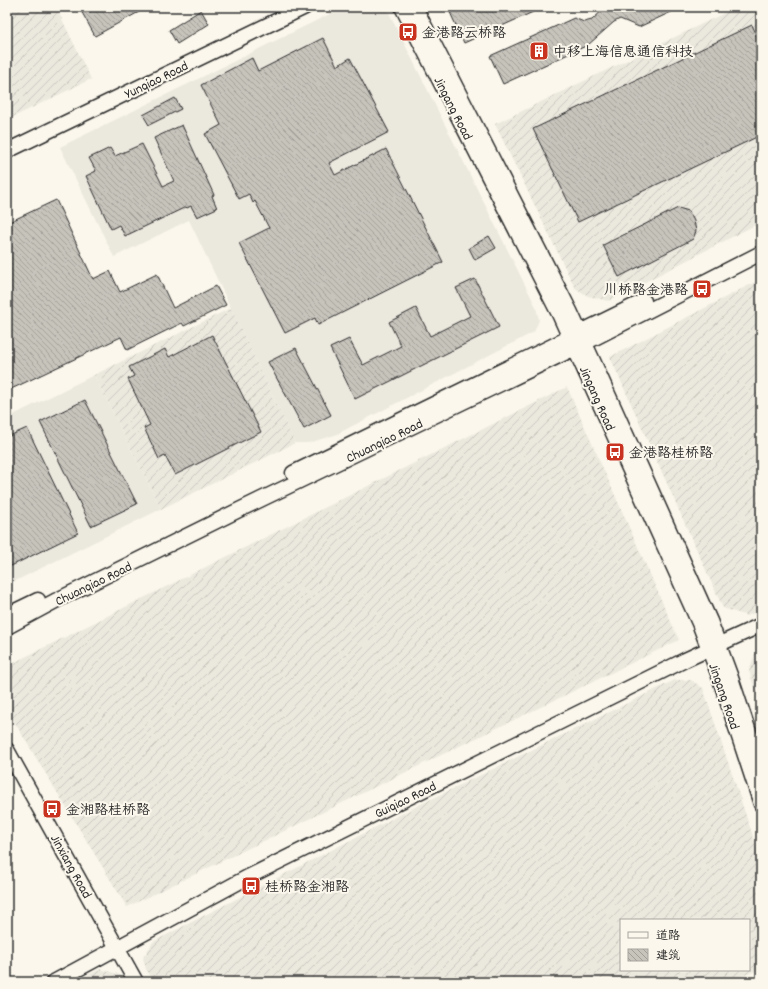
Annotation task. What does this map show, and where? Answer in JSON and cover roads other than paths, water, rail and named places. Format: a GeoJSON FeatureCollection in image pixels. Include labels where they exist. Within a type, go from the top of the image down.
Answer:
{"type":"FeatureCollection","features":[{"type":"Feature","properties":{"kind":"street","name":"Yunqiao Road"},"geometry":{"type":"LineString","coordinates":[[7,151],[305,7]]}},
{"type":"Feature","properties":{"kind":"street","name":"Jingang Road"},"geometry":{"type":"LineString","coordinates":[[402,7],[577,340]]}},
{"type":"Feature","properties":{"kind":"street","name":"Jingang Road"},"geometry":{"type":"LineString","coordinates":[[415,7],[577,340],[714,646],[761,768]]}},
{"type":"Feature","properties":{"kind":"street","name":"Chuanqiao Road"},"geometry":{"type":"LineString","coordinates":[[7,627],[57,600],[577,340],[761,242]]}},
{"type":"Feature","properties":{"kind":"street","name":"Chuanqiao Road"},"geometry":{"type":"LineString","coordinates":[[7,615],[577,340],[761,253]]}},
{"type":"Feature","properties":{"kind":"street","name":"Guiqiao Road"},"geometry":{"type":"LineString","coordinates":[[54,982],[248,877],[761,624]]}},
{"type":"Feature","properties":{"kind":"street","name":"Jingang Road"},"geometry":{"type":"LineString","coordinates":[[714,646],[761,804]]}},
{"type":"Feature","properties":{"kind":"street","name":"Jinxiang Road"},"geometry":{"type":"LineString","coordinates":[[7,750],[136,982]]}},
{"type":"Feature","properties":{"kind":"place","name":"金港路云桥路"},"geometry":{"type":"Point","coordinates":[408,32]}},
{"type":"Feature","properties":{"kind":"place","name":"中移上海信息通信科技"},"geometry":{"type":"Point","coordinates":[539,51]}},
{"type":"Feature","properties":{"kind":"place","name":"川桥路金港路"},"geometry":{"type":"Point","coordinates":[702,289]}},
{"type":"Feature","properties":{"kind":"place","name":"金港路桂桥路"},"geometry":{"type":"Point","coordinates":[615,452]}},
{"type":"Feature","properties":{"kind":"place","name":"金湘路桂桥路"},"geometry":{"type":"Point","coordinates":[52,809]}},
{"type":"Feature","properties":{"kind":"place","name":"桂桥路金湘路"},"geometry":{"type":"Point","coordinates":[251,886]}}]}
